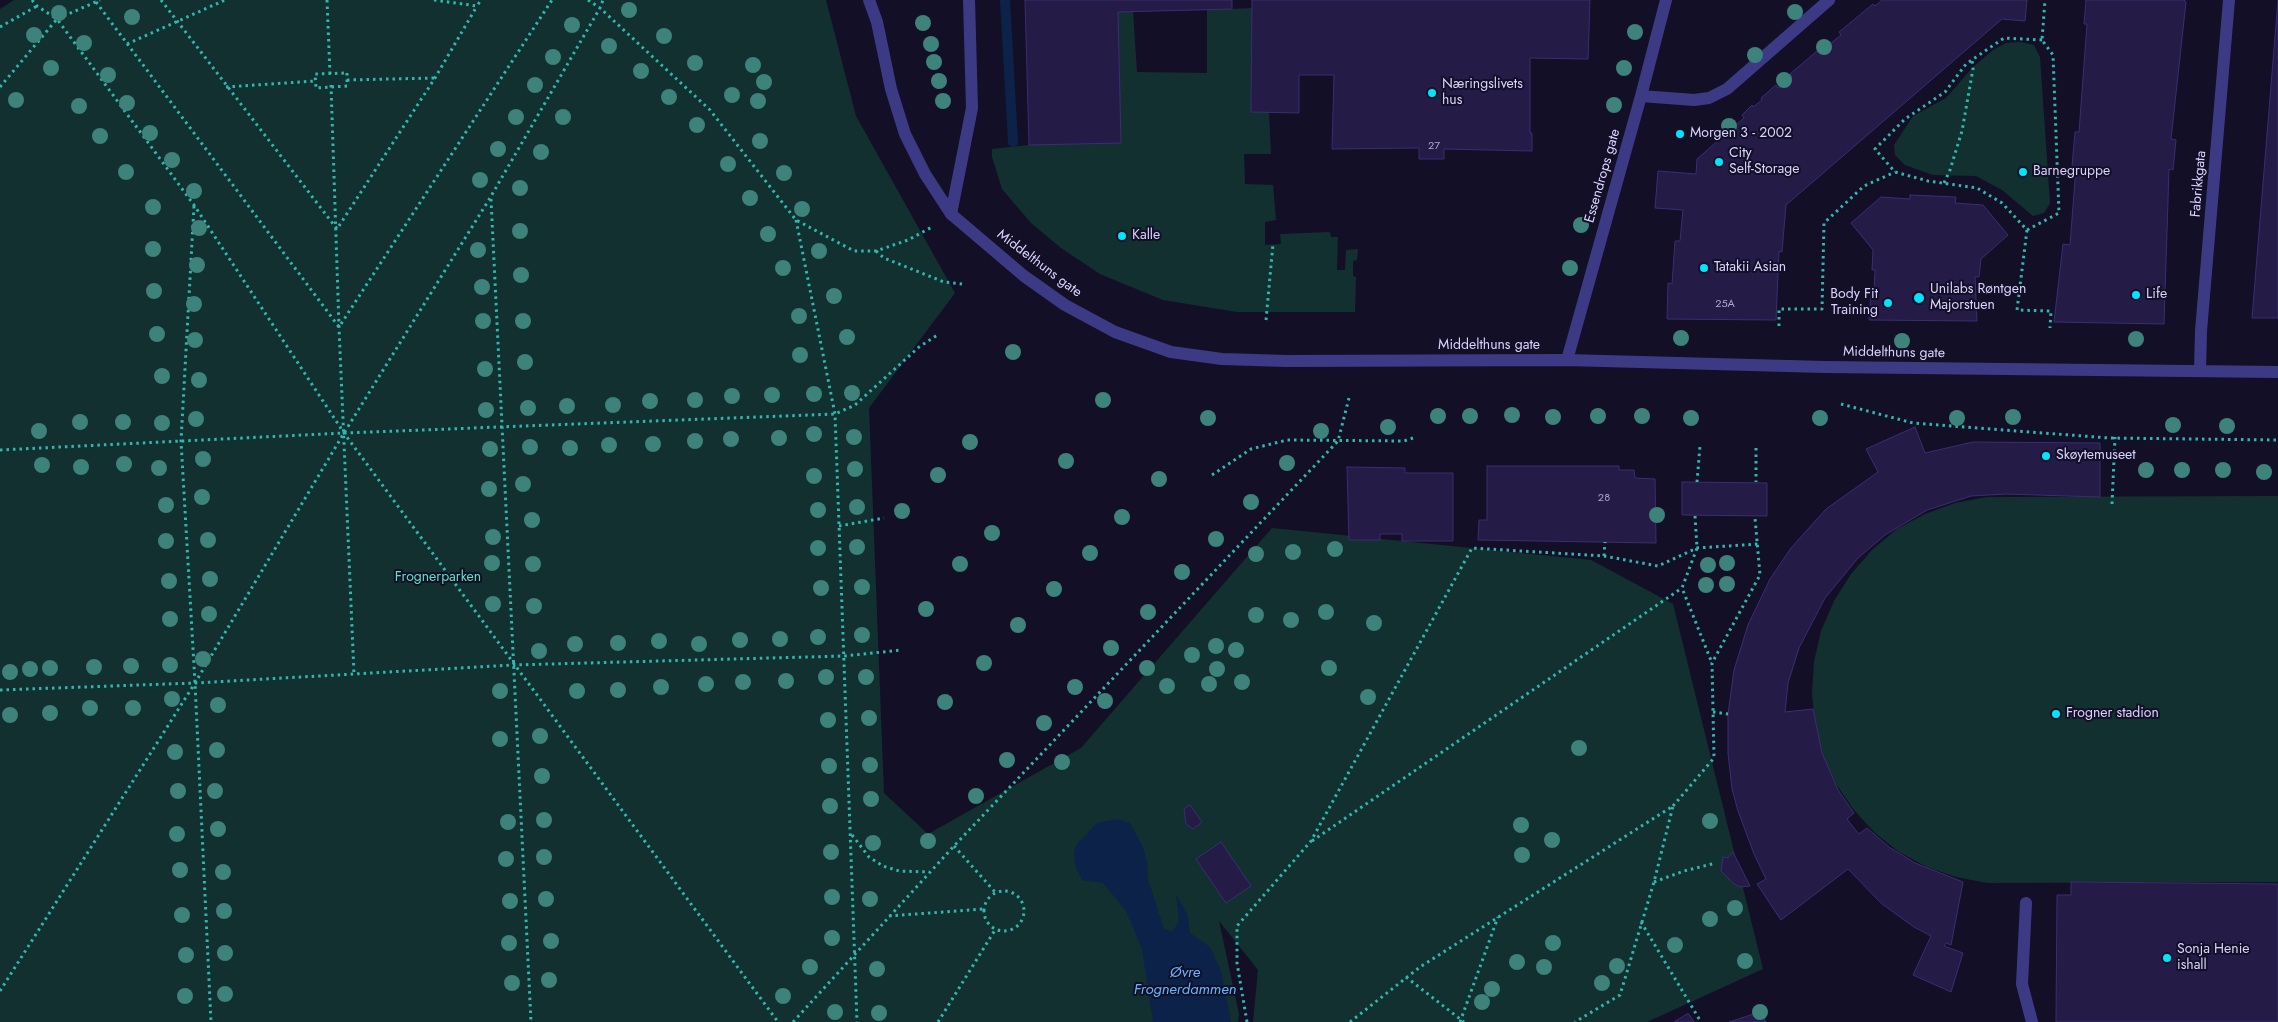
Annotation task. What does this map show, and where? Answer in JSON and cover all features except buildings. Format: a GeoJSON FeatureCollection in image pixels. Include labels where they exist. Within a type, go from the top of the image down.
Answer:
{"type":"FeatureCollection","features":[{"type":"Feature","properties":{"kind":"street","name":"Middelthuns gate"},"geometry":{"type":"LineString","coordinates":[[869,0],[876,22],[891,89],[906,134],[925,174],[951,214],[1024,276],[1065,305],[1115,332],[1171,352],[1222,359],[1286,361],[1567,360],[1824,367],[2278,372]]}},
{"type":"Feature","properties":{"kind":"street","name":"Middelthuns gate"},"geometry":{"type":"LineString","coordinates":[[875,0],[876,22]]}},
{"type":"Feature","properties":{"kind":"street"},"geometry":{"type":"LineString","coordinates":[[951,214],[972,108],[969,0]]}},
{"type":"Feature","properties":{"kind":"street","name":"Essendrops gate"},"geometry":{"type":"LineString","coordinates":[[1567,360],[1666,0]]}},
{"type":"Feature","properties":{"kind":"street"},"geometry":{"type":"LineString","coordinates":[[1641,96],[1694,100],[1709,98],[1726,88],[1829,0]]}},
{"type":"Feature","properties":{"kind":"street","name":"Fabrikkgata"},"geometry":{"type":"LineString","coordinates":[[2200,371],[2201,331],[2229,0]]}},
{"type":"Feature","properties":{"kind":"street"},"geometry":{"type":"LineString","coordinates":[[2026,903],[2022,984],[2032,1022]]}},
{"type":"Feature","properties":{"kind":"path"},"geometry":{"type":"LineString","coordinates":[[32,0],[37,6],[57,19],[194,206],[344,433],[778,1022]]}},
{"type":"Feature","properties":{"kind":"path"},"geometry":{"type":"LineString","coordinates":[[0,87],[57,19],[100,0]]}},
{"type":"Feature","properties":{"kind":"path"},"geometry":{"type":"LineString","coordinates":[[161,0],[176,22],[337,229]]}},
{"type":"Feature","properties":{"kind":"path"},"geometry":{"type":"LineString","coordinates":[[127,44],[225,0]]}},
{"type":"Feature","properties":{"kind":"path"},"geometry":{"type":"LineString","coordinates":[[327,0],[330,74]]}},
{"type":"Feature","properties":{"kind":"path"},"geometry":{"type":"LineString","coordinates":[[434,0],[477,6]]}},
{"type":"Feature","properties":{"kind":"path"},"geometry":{"type":"LineString","coordinates":[[337,229],[435,78],[481,0]]}},
{"type":"Feature","properties":{"kind":"path"},"geometry":{"type":"LineString","coordinates":[[339,327],[552,0]]}},
{"type":"Feature","properties":{"kind":"path"},"geometry":{"type":"LineString","coordinates":[[588,0],[600,8],[710,110],[796,220],[854,251],[876,251],[919,235],[951,214]]}},
{"type":"Feature","properties":{"kind":"path"},"geometry":{"type":"LineString","coordinates":[[0,991],[195,682],[344,433],[490,198],[603,0]]}},
{"type":"Feature","properties":{"kind":"path"},"geometry":{"type":"LineString","coordinates":[[2027,230],[2059,213],[2053,55],[2042,40],[2045,0]]}},
{"type":"Feature","properties":{"kind":"path"},"geometry":{"type":"LineString","coordinates":[[96,2],[339,327]]}},
{"type":"Feature","properties":{"kind":"path"},"geometry":{"type":"LineString","coordinates":[[0,27],[37,6]]}},
{"type":"Feature","properties":{"kind":"path"},"geometry":{"type":"LineString","coordinates":[[2042,40],[2004,38],[1966,64],[1945,92],[1905,118],[1875,149],[1895,172],[1977,188],[2002,203],[2027,230],[2018,310],[2051,311],[2050,328]]}},
{"type":"Feature","properties":{"kind":"path"},"geometry":{"type":"LineString","coordinates":[[1944,183],[1962,131],[1973,68],[1972,60]]}},
{"type":"Feature","properties":{"kind":"path"},"geometry":{"type":"LineString","coordinates":[[347,73],[347,80],[347,86],[316,88],[315,74],[347,73]]}},
{"type":"Feature","properties":{"kind":"path"},"geometry":{"type":"LineString","coordinates":[[347,80],[435,78]]}},
{"type":"Feature","properties":{"kind":"path"},"geometry":{"type":"LineString","coordinates":[[226,87],[315,81]]}},
{"type":"Feature","properties":{"kind":"path"},"geometry":{"type":"LineString","coordinates":[[331,86],[354,674]]}},
{"type":"Feature","properties":{"kind":"path"},"geometry":{"type":"LineString","coordinates":[[1779,326],[1779,309],[1822,309],[1824,223],[1864,186],[1895,172]]}},
{"type":"Feature","properties":{"kind":"path"},"geometry":{"type":"LineString","coordinates":[[490,198],[531,1022]]}},
{"type":"Feature","properties":{"kind":"path"},"geometry":{"type":"LineString","coordinates":[[194,206],[181,441],[195,682],[211,1022]]}},
{"type":"Feature","properties":{"kind":"path"},"geometry":{"type":"LineString","coordinates":[[796,220],[835,414],[857,1022]]}},
{"type":"Feature","properties":{"kind":"path"},"geometry":{"type":"LineString","coordinates":[[1266,320],[1273,244]]}},
{"type":"Feature","properties":{"kind":"path"},"geometry":{"type":"LineString","coordinates":[[876,251],[884,258],[944,282],[962,284]]}},
{"type":"Feature","properties":{"kind":"path"},"geometry":{"type":"LineString","coordinates":[[0,450],[344,433],[835,414],[855,405],[919,347],[939,334]]}},
{"type":"Feature","properties":{"kind":"path"},"geometry":{"type":"LineString","coordinates":[[793,1022],[855,952],[954,846],[1338,441],[1349,398]]}},
{"type":"Feature","properties":{"kind":"path"},"geometry":{"type":"LineString","coordinates":[[1841,404],[1913,423],[2114,438],[2278,440]]}},
{"type":"Feature","properties":{"kind":"path"},"geometry":{"type":"LineString","coordinates":[[1212,475],[1251,449],[1287,440],[1404,441],[1414,438]]}},
{"type":"Feature","properties":{"kind":"path"},"geometry":{"type":"LineString","coordinates":[[2112,504],[2114,438]]}},
{"type":"Feature","properties":{"kind":"path"},"geometry":{"type":"LineString","coordinates":[[1697,482],[1700,446]]}},
{"type":"Feature","properties":{"kind":"path"},"geometry":{"type":"LineString","coordinates":[[1756,448],[1756,482]]}},
{"type":"Feature","properties":{"kind":"path"},"geometry":{"type":"LineString","coordinates":[[1311,841],[1682,588],[1697,548],[1695,516]]}},
{"type":"Feature","properties":{"kind":"path"},"geometry":{"type":"LineString","coordinates":[[839,526],[884,518]]}},
{"type":"Feature","properties":{"kind":"path"},"geometry":{"type":"LineString","coordinates":[[1712,663],[1760,575],[1755,518]]}},
{"type":"Feature","properties":{"kind":"path"},"geometry":{"type":"LineString","coordinates":[[1604,556],[1605,542]]}},
{"type":"Feature","properties":{"kind":"path"},"geometry":{"type":"LineString","coordinates":[[1247,1022],[1237,963],[1237,926],[1311,841],[1472,548],[1604,556],[1658,566],[1697,548],[1758,544]]}},
{"type":"Feature","properties":{"kind":"path"},"geometry":{"type":"LineString","coordinates":[[1350,1022],[1406,977],[1673,806],[1714,758],[1712,663],[1682,588]]}},
{"type":"Feature","properties":{"kind":"path"},"geometry":{"type":"LineString","coordinates":[[0,690],[514,665],[844,656],[902,650]]}},
{"type":"Feature","properties":{"kind":"path"},"geometry":{"type":"LineString","coordinates":[[1713,712],[1728,714]]}},
{"type":"Feature","properties":{"kind":"path"},"geometry":{"type":"LineString","coordinates":[[1575,1022],[1620,995],[1654,882],[1673,806]]}},
{"type":"Feature","properties":{"kind":"path"},"geometry":{"type":"LineString","coordinates":[[851,834],[869,857],[883,866],[899,871],[930,872]]}},
{"type":"Feature","properties":{"kind":"path"},"geometry":{"type":"LineString","coordinates":[[954,846],[995,892]]}},
{"type":"Feature","properties":{"kind":"path"},"geometry":{"type":"LineString","coordinates":[[1654,882],[1684,870],[1716,863]]}},
{"type":"Feature","properties":{"kind":"path"},"geometry":{"type":"LineString","coordinates":[[1002,890],[1015,894],[1024,904],[1024,912],[1020,924],[1015,928],[1002,931],[996,930],[986,921],[983,908],[989,897],[995,892],[1002,890]]}},
{"type":"Feature","properties":{"kind":"path"},"geometry":{"type":"LineString","coordinates":[[889,916],[983,908]]}},
{"type":"Feature","properties":{"kind":"path"},"geometry":{"type":"LineString","coordinates":[[1406,977],[1462,1021],[1498,917]]}},
{"type":"Feature","properties":{"kind":"path"},"geometry":{"type":"LineString","coordinates":[[1641,921],[1701,1022]]}},
{"type":"Feature","properties":{"kind":"path"},"geometry":{"type":"LineString","coordinates":[[938,1022],[996,930]]}},
{"type":"Feature","properties":{"kind":"green space","name":"Frognerparken"},"geometry":{"type":"Polygon","coordinates":[[[14,0],[826,0],[856,116],[955,293],[869,408],[884,793],[928,834],[1081,748],[1272,528],[1591,560],[1673,604],[1763,969],[1647,1022],[1253,1022],[1258,970],[1219,921],[1239,1014],[1238,1022],[0,1022],[0,9],[14,0]]]}},
{"type":"Feature","properties":{"kind":"green space"},"geometry":{"type":"Polygon","coordinates":[[[1252,8],[1251,112],[1269,112],[1271,154],[1244,154],[1245,184],[1273,185],[1276,220],[1265,222],[1265,245],[1281,244],[1280,234],[1330,232],[1331,237],[1338,237],[1337,270],[1345,270],[1346,250],[1358,249],[1357,260],[1353,261],[1353,276],[1356,277],[1355,312],[1237,312],[1163,300],[1100,274],[1061,248],[1031,223],[1002,189],[992,157],[992,149],[1029,145],[1120,92],[1118,12],[1133,11],[1137,72],[1207,73],[1207,10],[1252,8]]]}},
{"type":"Feature","properties":{"kind":"green space"},"geometry":{"type":"Polygon","coordinates":[[[2020,42],[2034,45],[2040,57],[2050,203],[2044,213],[2033,216],[2002,190],[1976,176],[1933,175],[1905,165],[1895,155],[1894,145],[1913,116],[1946,98],[1972,68],[1993,50],[2006,43],[2020,42]]]}},
{"type":"Feature","properties":{"kind":"green space","name":"Frogner stadion"},"geometry":{"type":"Polygon","coordinates":[[[2278,496],[2278,882],[1987,883],[1956,877],[1927,867],[1899,852],[1875,833],[1854,810],[1836,784],[1823,756],[1815,725],[1812,694],[1814,662],[1821,631],[1834,601],[1851,574],[1872,550],[1897,529],[1925,514],[1955,503],[1987,497],[2278,496]]]}},
{"type":"Feature","properties":{"kind":"water","name":"Øvre Frognerdammen"},"geometry":{"type":"Polygon","coordinates":[[[1117,819],[1130,823],[1143,847],[1147,862],[1148,879],[1164,929],[1172,932],[1179,921],[1176,895],[1187,913],[1190,933],[1210,947],[1221,971],[1231,1022],[1153,1022],[1142,949],[1126,911],[1103,883],[1082,880],[1075,865],[1074,853],[1076,845],[1097,823],[1117,819]]]}},
{"type":"Feature","properties":{"kind":"waterway"},"geometry":{"type":"LineString","coordinates":[[1005,0],[1013,142]]}},
{"type":"Feature","properties":{"kind":"place","name":"Næringslivets hus"},"geometry":{"type":"Point","coordinates":[1432,93]}},
{"type":"Feature","properties":{"kind":"place","name":"Morgen 3 - 2002"},"geometry":{"type":"Point","coordinates":[1680,134]}},
{"type":"Feature","properties":{"kind":"place","name":"City Self-Storage"},"geometry":{"type":"Point","coordinates":[1719,162]}},
{"type":"Feature","properties":{"kind":"place","name":"Barnegruppe"},"geometry":{"type":"Point","coordinates":[2023,172]}},
{"type":"Feature","properties":{"kind":"place","name":"Kalle"},"geometry":{"type":"Point","coordinates":[1122,236]}},
{"type":"Feature","properties":{"kind":"place","name":"Tatakii Asian"},"geometry":{"type":"Point","coordinates":[1704,268]}},
{"type":"Feature","properties":{"kind":"place","name":"Life"},"geometry":{"type":"Point","coordinates":[2136,295]}},
{"type":"Feature","properties":{"kind":"place","name":"Unilabs Røntgen Majorstuen"},"geometry":{"type":"Point","coordinates":[1919,298]}},
{"type":"Feature","properties":{"kind":"place","name":"Body Fit Training"},"geometry":{"type":"Point","coordinates":[1888,303]}},
{"type":"Feature","properties":{"kind":"place","name":"Skøytemuseet"},"geometry":{"type":"Point","coordinates":[2046,456]}},
{"type":"Feature","properties":{"kind":"place","name":"Frogner stadion"},"geometry":{"type":"Point","coordinates":[2056,714]}},
{"type":"Feature","properties":{"kind":"place","name":"Sonja Henie ishall"},"geometry":{"type":"Point","coordinates":[2167,958]}}]}
